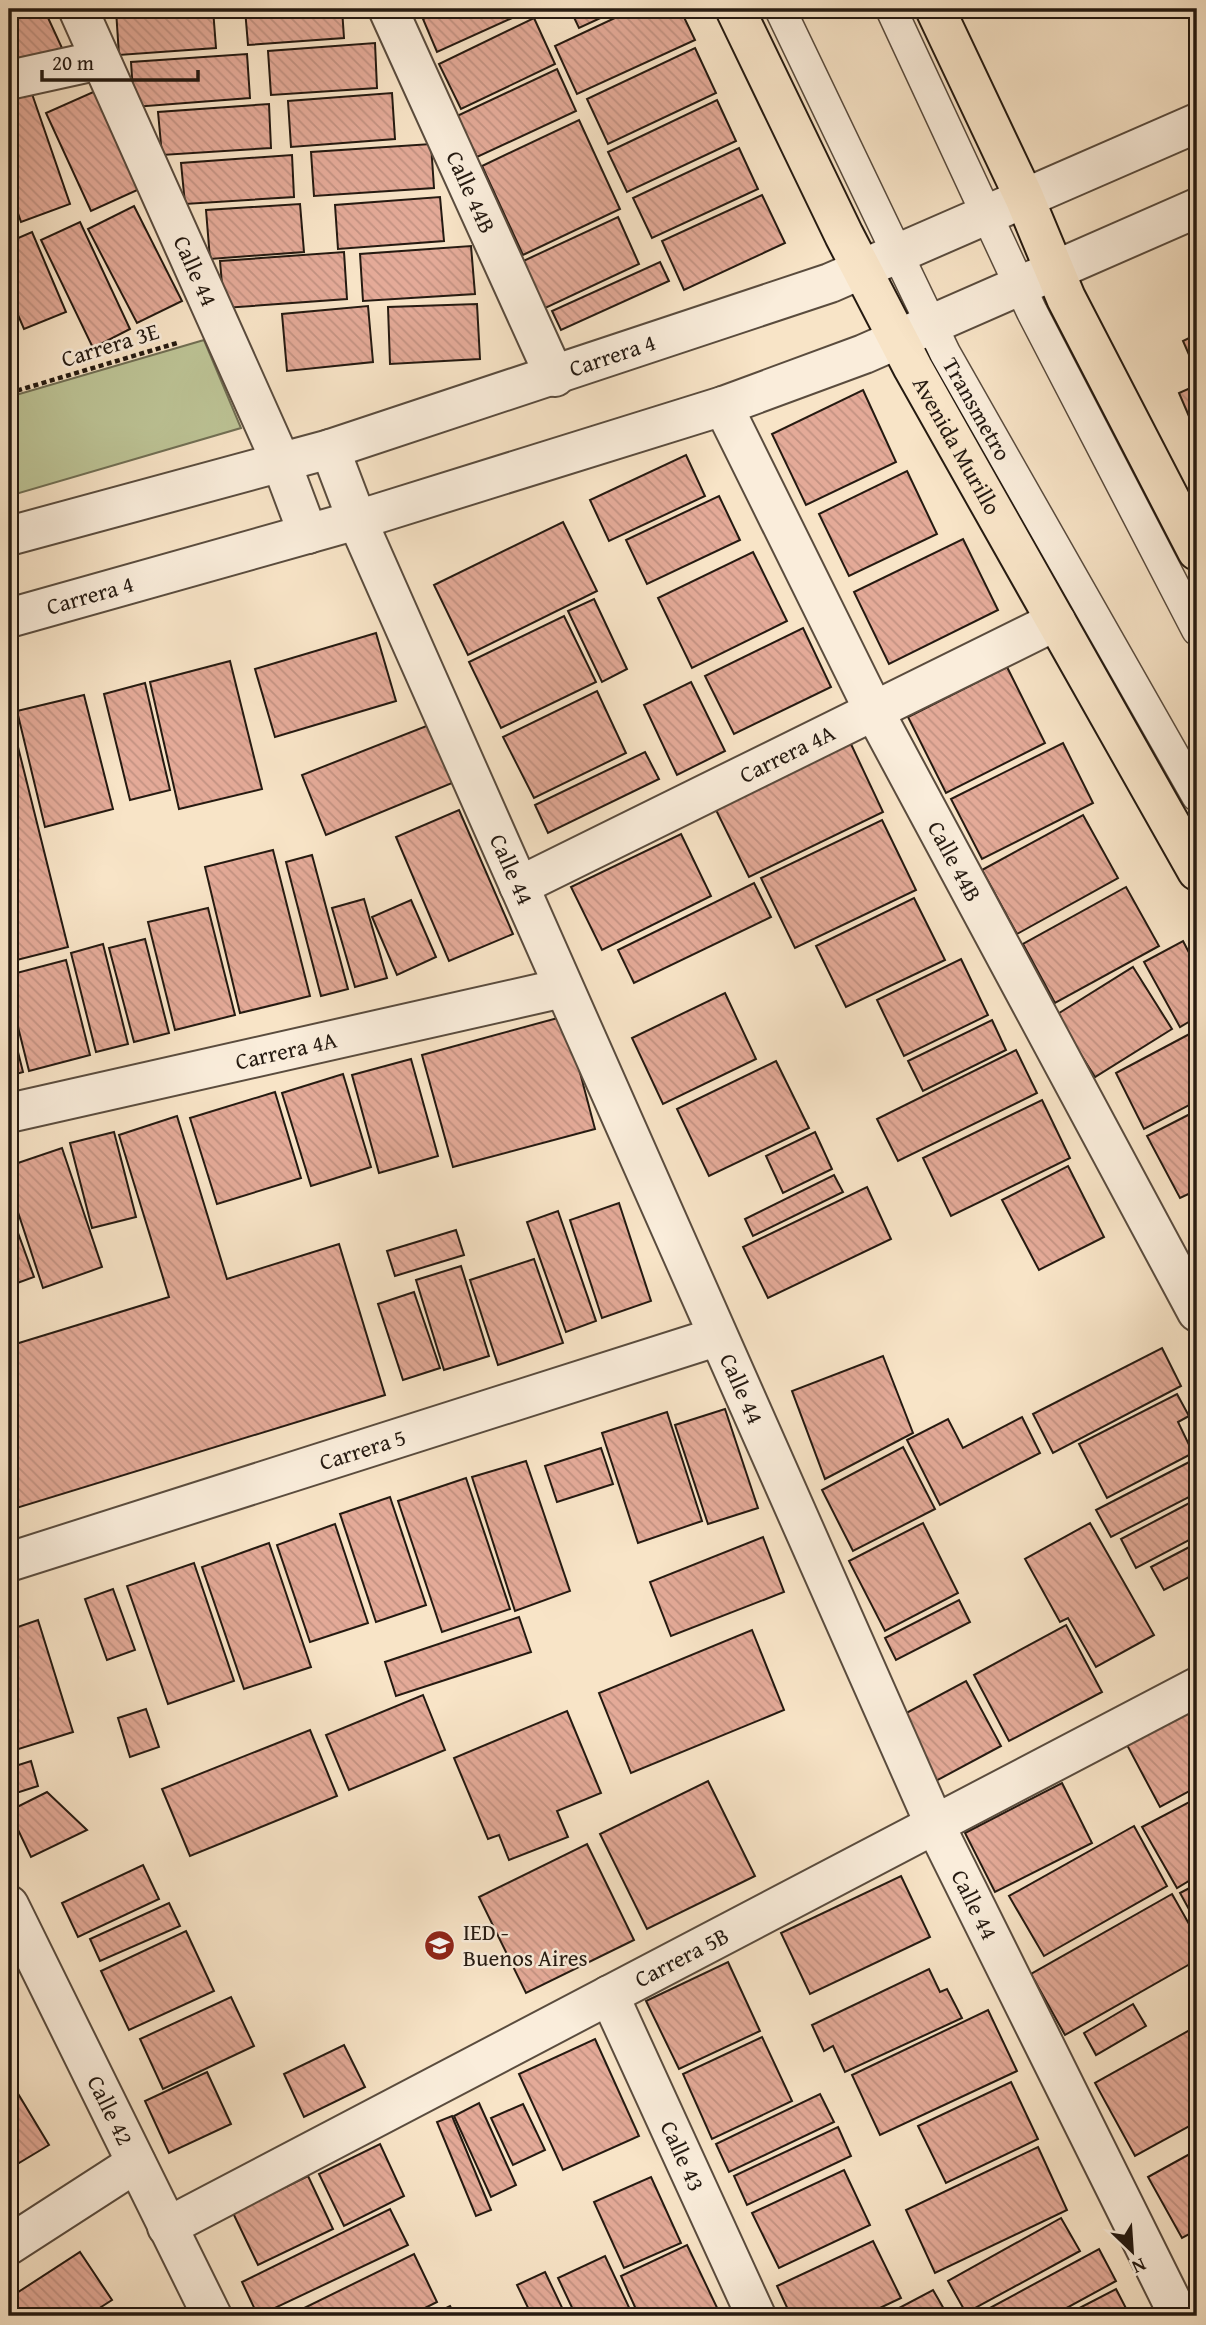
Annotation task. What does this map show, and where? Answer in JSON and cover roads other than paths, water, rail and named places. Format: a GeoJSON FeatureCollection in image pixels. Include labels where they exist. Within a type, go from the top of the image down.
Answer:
{"type":"FeatureCollection","features":[{"type":"Feature","properties":{"kind":"main road","name":"Avenida Murillo"},"geometry":{"type":"LineString","coordinates":[[735,9],[860,269],[914,331],[1056,621],[1197,871]]}},
{"type":"Feature","properties":{"kind":"main road"},"geometry":{"type":"LineString","coordinates":[[935,9],[1024,197],[1054,271],[1197,551]]}},
{"type":"Feature","properties":{"kind":"street","name":"Calle 44"},"geometry":{"type":"LineString","coordinates":[[78,9],[281,462],[308,534]]}},
{"type":"Feature","properties":{"kind":"street","name":"Calle 44B"},"geometry":{"type":"LineString","coordinates":[[387,9],[555,377]]}},
{"type":"Feature","properties":{"kind":"street"},"geometry":{"type":"LineString","coordinates":[[9,80],[100,60]]}},
{"type":"Feature","properties":{"kind":"street","name":"Carrera 4"},"geometry":{"type":"LineString","coordinates":[[9,536],[330,449],[555,377],[830,283],[1197,123]]}},
{"type":"Feature","properties":{"kind":"street","name":"Carrera 4"},"geometry":{"type":"LineString","coordinates":[[9,618],[357,520],[723,406],[914,331],[1197,208]]}},
{"type":"Feature","properties":{"kind":"street","name":"Calle 44B"},"geometry":{"type":"LineString","coordinates":[[723,406],[874,711],[1197,1312]]}},
{"type":"Feature","properties":{"kind":"street","name":"Calle 44"},"geometry":{"type":"LineString","coordinates":[[330,449],[357,520],[716,1337],[935,1825],[1179,2316]]}},
{"type":"Feature","properties":{"kind":"street","name":"Carrera 4A"},"geometry":{"type":"LineString","coordinates":[[519,887],[1056,621]]}},
{"type":"Feature","properties":{"kind":"street","name":"Carrera 4A"},"geometry":{"type":"LineString","coordinates":[[9,1113],[564,988]]}},
{"type":"Feature","properties":{"kind":"street","name":"Carrera 5"},"geometry":{"type":"LineString","coordinates":[[9,1562],[716,1337]]}},
{"type":"Feature","properties":{"kind":"street","name":"Carrera 5B"},"geometry":{"type":"LineString","coordinates":[[167,2227],[1197,1687]]}},
{"type":"Feature","properties":{"kind":"street","name":"Calle 42"},"geometry":{"type":"LineString","coordinates":[[9,1905],[212,2316]]}},
{"type":"Feature","properties":{"kind":"street","name":"Calle 43"},"geometry":{"type":"LineString","coordinates":[[609,1995],[756,2316]]}},
{"type":"Feature","properties":{"kind":"street"},"geometry":{"type":"LineString","coordinates":[[9,2245],[136,2163]]}},
{"type":"Feature","properties":{"kind":"lane","name":"Transmetro"},"geometry":{"type":"LineString","coordinates":[[780,9],[896,253],[914,331],[1084,602],[1197,796]]}},
{"type":"Feature","properties":{"kind":"lane"},"geometry":{"type":"LineString","coordinates":[[891,9],[1019,284],[1197,630]]}},
{"type":"Feature","properties":{"kind":"place","name":"IED - Buenos Aires"},"geometry":{"type":"Point","coordinates":[440,1945]}}]}
